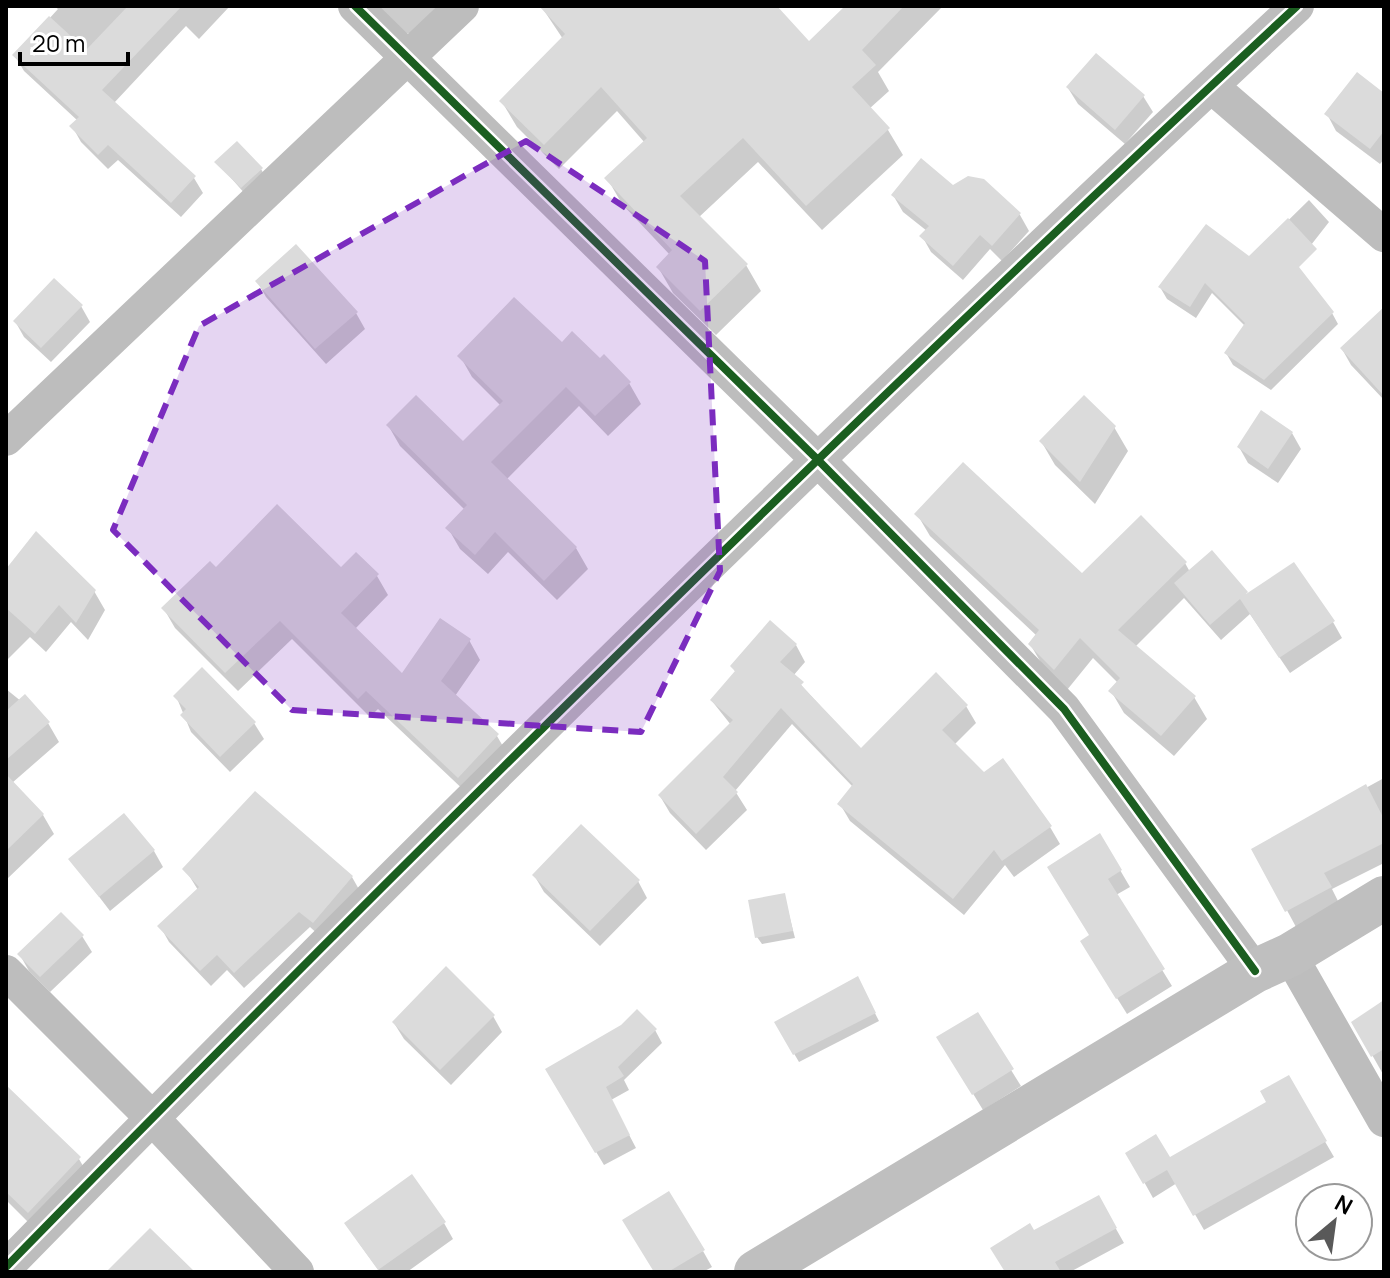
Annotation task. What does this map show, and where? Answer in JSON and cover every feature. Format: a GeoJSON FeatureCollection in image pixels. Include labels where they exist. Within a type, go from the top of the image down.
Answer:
{"type":"FeatureCollection","features":[{"type":"Feature","properties":{"kind":"street"},"geometry":{"type":"LineString","coordinates":[[355,6],[818,460],[1064,709],[1273,963],[1384,1120]]}},
{"type":"Feature","properties":{"kind":"street"},"geometry":{"type":"LineString","coordinates":[[6,439],[462,6]]}},
{"type":"Feature","properties":{"kind":"street"},"geometry":{"type":"LineString","coordinates":[[6,1267],[152,1118],[818,460],[1297,6]]}},
{"type":"Feature","properties":{"kind":"street"},"geometry":{"type":"LineString","coordinates":[[1211,86],[1384,235]]}},
{"type":"Feature","properties":{"kind":"street"},"geometry":{"type":"LineString","coordinates":[[756,1272],[1384,898]]}},
{"type":"Feature","properties":{"kind":"street"},"geometry":{"type":"LineString","coordinates":[[6,972],[152,1118],[297,1272]]}},
{"type":"Feature","properties":{"kind":"highlighted area"},"geometry":{"type":"Polygon","coordinates":[[[526,141],[705,261],[720,571],[641,732],[292,710],[113,530],[199,326],[526,141]]]}},
{"type":"Feature","properties":{"kind":"building"},"geometry":{"type":"Polygon","coordinates":[[[128,6],[182,6],[102,90],[196,176],[171,203],[108,145],[98,155],[69,126],[79,117],[12,55],[49,16],[86,50],[128,6]]]}},
{"type":"Feature","properties":{"kind":"building"},"geometry":{"type":"Polygon","coordinates":[[[539,6],[777,6],[809,41],[845,6],[904,6],[862,50],[876,65],[852,87],[890,128],[806,206],[743,138],[680,196],[748,264],[700,311],[656,267],[672,250],[604,178],[647,138],[601,87],[544,145],[499,101],[565,34],[539,6]]]}},
{"type":"Feature","properties":{"kind":"building"},"geometry":{"type":"Polygon","coordinates":[[[1096,53],[1145,95],[1115,130],[1066,87],[1096,53]]]}},
{"type":"Feature","properties":{"kind":"building"},"geometry":{"type":"Polygon","coordinates":[[[1357,72],[1384,93],[1384,131],[1370,149],[1324,114],[1357,72]]]}},
{"type":"Feature","properties":{"kind":"building"},"geometry":{"type":"Polygon","coordinates":[[[237,141],[263,168],[241,188],[214,162],[237,141]]]}},
{"type":"Feature","properties":{"kind":"building"},"geometry":{"type":"Polygon","coordinates":[[[921,158],[953,185],[968,176],[984,179],[1021,213],[992,246],[980,235],[953,266],[919,236],[929,226],[891,195],[921,158]]]}},
{"type":"Feature","properties":{"kind":"building"},"geometry":{"type":"Polygon","coordinates":[[[1288,218],[1317,249],[1299,267],[1334,312],[1264,380],[1224,353],[1245,323],[1205,283],[1190,307],[1158,287],[1206,224],[1249,256],[1288,218]]]}},
{"type":"Feature","properties":{"kind":"building"},"geometry":{"type":"Polygon","coordinates":[[[296,244],[358,312],[315,349],[255,281],[296,244]]]}},
{"type":"Feature","properties":{"kind":"building"},"geometry":{"type":"Polygon","coordinates":[[[54,278],[83,305],[41,348],[13,321],[54,278]]]}},
{"type":"Feature","properties":{"kind":"building"},"geometry":{"type":"Polygon","coordinates":[[[514,297],[562,342],[572,331],[600,358],[604,354],[631,382],[595,416],[566,387],[491,462],[577,547],[544,581],[495,532],[475,555],[445,528],[467,505],[386,425],[416,395],[463,441],[503,401],[457,356],[514,297]]]}},
{"type":"Feature","properties":{"kind":"building"},"geometry":{"type":"Polygon","coordinates":[[[1384,307],[1384,396],[1340,348],[1384,307]]]}},
{"type":"Feature","properties":{"kind":"building"},"geometry":{"type":"Polygon","coordinates":[[[1084,395],[1116,426],[1080,482],[1039,441],[1084,395]]]}},
{"type":"Feature","properties":{"kind":"building"},"geometry":{"type":"Polygon","coordinates":[[[1261,410],[1293,432],[1268,469],[1237,447],[1261,410]]]}},
{"type":"Feature","properties":{"kind":"building"},"geometry":{"type":"Polygon","coordinates":[[[963,462],[1082,573],[1141,515],[1187,562],[1118,630],[1196,696],[1161,736],[1108,691],[1120,678],[1080,638],[1054,670],[1028,644],[1039,630],[914,514],[963,462]]]}},
{"type":"Feature","properties":{"kind":"building"},"geometry":{"type":"Polygon","coordinates":[[[277,504],[341,567],[356,552],[379,574],[341,613],[402,673],[440,618],[471,639],[441,681],[499,734],[458,778],[366,691],[358,699],[280,621],[225,673],[161,608],[210,561],[216,567],[277,504]]]}},
{"type":"Feature","properties":{"kind":"building"},"geometry":{"type":"Polygon","coordinates":[[[36,531],[96,590],[76,623],[59,605],[35,634],[6,608],[6,569],[36,531]]]}},
{"type":"Feature","properties":{"kind":"building"},"geometry":{"type":"Polygon","coordinates":[[[1212,550],[1248,592],[1246,594],[1294,562],[1335,621],[1279,658],[1240,599],[1210,625],[1174,583],[1212,550]]]}},
{"type":"Feature","properties":{"kind":"building"},"geometry":{"type":"Polygon","coordinates":[[[770,620],[797,644],[780,662],[804,682],[801,685],[861,748],[936,672],[968,705],[942,730],[984,772],[1003,758],[1052,826],[1002,861],[994,850],[953,899],[837,804],[853,784],[781,708],[723,777],[738,792],[696,834],[658,795],[733,720],[710,700],[735,671],[730,666],[770,620]]]}},
{"type":"Feature","properties":{"kind":"building"},"geometry":{"type":"Polygon","coordinates":[[[202,667],[256,722],[220,757],[180,715],[186,709],[173,696],[202,667]]]}},
{"type":"Feature","properties":{"kind":"building"},"geometry":{"type":"Polygon","coordinates":[[[25,694],[50,722],[6,760],[6,711],[25,694]]]}},
{"type":"Feature","properties":{"kind":"building"},"geometry":{"type":"Polygon","coordinates":[[[6,774],[44,814],[6,851],[6,774]]]}},
{"type":"Feature","properties":{"kind":"building"},"geometry":{"type":"Polygon","coordinates":[[[1366,784],[1384,819],[1384,843],[1324,873],[1332,887],[1285,912],[1251,849],[1366,784]]]}},
{"type":"Feature","properties":{"kind":"building"},"geometry":{"type":"Polygon","coordinates":[[[255,791],[353,876],[313,923],[299,912],[234,973],[217,955],[200,971],[157,926],[199,887],[182,869],[255,791]]]}},
{"type":"Feature","properties":{"kind":"building"},"geometry":{"type":"Polygon","coordinates":[[[124,813],[155,850],[99,897],[68,859],[124,813]]]}},
{"type":"Feature","properties":{"kind":"building"},"geometry":{"type":"Polygon","coordinates":[[[581,824],[640,880],[590,931],[532,875],[581,824]]]}},
{"type":"Feature","properties":{"kind":"building"},"geometry":{"type":"Polygon","coordinates":[[[1100,833],[1122,870],[1108,879],[1165,969],[1116,999],[1080,941],[1089,935],[1047,867],[1100,833]]]}},
{"type":"Feature","properties":{"kind":"building"},"geometry":{"type":"Polygon","coordinates":[[[785,893],[793,931],[755,938],[748,900],[785,893]]]}},
{"type":"Feature","properties":{"kind":"building"},"geometry":{"type":"Polygon","coordinates":[[[61,912],[84,935],[40,977],[17,954],[61,912]]]}},
{"type":"Feature","properties":{"kind":"building"},"geometry":{"type":"Polygon","coordinates":[[[446,966],[495,1015],[440,1070],[392,1022],[446,966]]]}},
{"type":"Feature","properties":{"kind":"building"},"geometry":{"type":"Polygon","coordinates":[[[858,976],[876,1013],[793,1055],[774,1022],[858,976]]]}},
{"type":"Feature","properties":{"kind":"building"},"geometry":{"type":"Polygon","coordinates":[[[1384,1000],[1384,1049],[1371,1057],[1351,1022],[1384,1000]]]}},
{"type":"Feature","properties":{"kind":"building"},"geometry":{"type":"Polygon","coordinates":[[[637,1009],[657,1029],[618,1067],[624,1076],[606,1087],[630,1135],[595,1153],[545,1069],[621,1025],[637,1009]]]}},
{"type":"Feature","properties":{"kind":"building"},"geometry":{"type":"Polygon","coordinates":[[[978,1012],[1014,1069],[972,1095],[936,1037],[978,1012]]]}},
{"type":"Feature","properties":{"kind":"building"},"geometry":{"type":"Polygon","coordinates":[[[1289,1075],[1327,1141],[1193,1216],[1167,1170],[1143,1184],[1125,1153],[1156,1134],[1170,1157],[1266,1102],[1260,1091],[1289,1075]]]}},
{"type":"Feature","properties":{"kind":"building"},"geometry":{"type":"Polygon","coordinates":[[[6,1085],[81,1157],[28,1213],[6,1192],[6,1085]]]}},
{"type":"Feature","properties":{"kind":"building"},"geometry":{"type":"Polygon","coordinates":[[[412,1174],[446,1222],[378,1270],[344,1223],[412,1174]]]}},
{"type":"Feature","properties":{"kind":"building"},"geometry":{"type":"Polygon","coordinates":[[[669,1191],[705,1250],[668,1272],[654,1272],[622,1220],[669,1191]]]}},
{"type":"Feature","properties":{"kind":"building"},"geometry":{"type":"Polygon","coordinates":[[[1099,1195],[1117,1228],[1055,1262],[1061,1272],[1005,1272],[990,1248],[1030,1223],[1034,1230],[1099,1195]]]}},
{"type":"Feature","properties":{"kind":"building"},"geometry":{"type":"Polygon","coordinates":[[[150,1228],[195,1272],[106,1272],[150,1228]]]}},
{"type":"Feature","properties":{"kind":"cycle path"},"geometry":{"type":"LineString","coordinates":[[355,6],[818,460],[1064,709],[1255,971]]}},
{"type":"Feature","properties":{"kind":"cycle path"},"geometry":{"type":"LineString","coordinates":[[6,1267],[323,946],[644,629],[968,315],[1297,6]]}}]}
